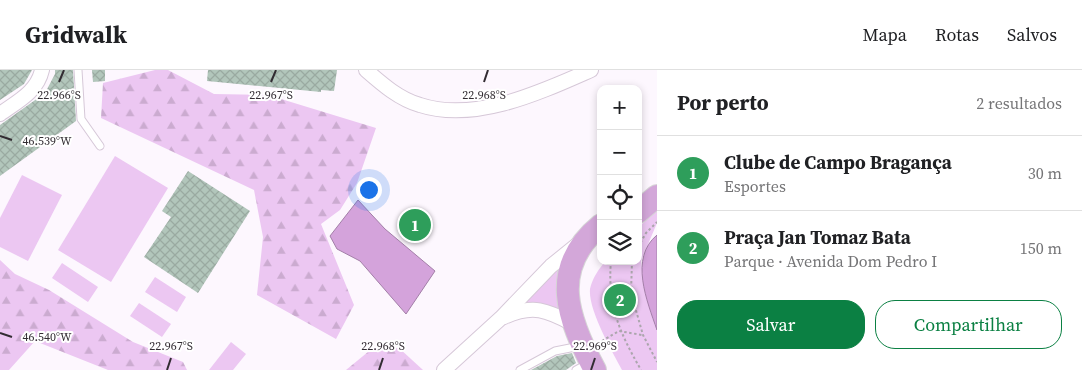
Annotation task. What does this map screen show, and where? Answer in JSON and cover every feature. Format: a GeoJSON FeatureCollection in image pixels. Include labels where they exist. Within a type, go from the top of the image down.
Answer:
{"type":"FeatureCollection","features":[{"type":"Feature","properties":{"kind":"main road"},"geometry":{"type":"LineString","coordinates":[[642,191],[657,178]]}},
{"type":"Feature","properties":{"kind":"main road"},"geometry":{"type":"LineString","coordinates":[[642,209],[657,196]]}},
{"type":"Feature","properties":{"kind":"main road"},"geometry":{"type":"LineString","coordinates":[[593,360],[580,324],[568,302],[571,268],[578,252],[597,234]]}},
{"type":"Feature","properties":{"kind":"main road"},"geometry":{"type":"LineString","coordinates":[[580,324],[593,360]]}},
{"type":"Feature","properties":{"kind":"street"},"geometry":{"type":"LineString","coordinates":[[0,114],[29,94],[40,81],[42,70]]}},
{"type":"Feature","properties":{"kind":"street"},"geometry":{"type":"LineString","coordinates":[[366,70],[394,93],[419,105],[447,111],[481,110],[556,85],[591,70]]}},
{"type":"Feature","properties":{"kind":"street"},"geometry":{"type":"LineString","coordinates":[[556,85],[561,70]]}},
{"type":"Feature","properties":{"kind":"street"},"geometry":{"type":"LineString","coordinates":[[444,370],[501,318],[551,266],[597,234]]}},
{"type":"Feature","properties":{"kind":"street"},"geometry":{"type":"LineString","coordinates":[[501,318],[518,311],[533,309],[580,324]]}},
{"type":"Feature","properties":{"kind":"lane"},"geometry":{"type":"LineString","coordinates":[[78,70],[81,119],[100,146]]}},
{"type":"Feature","properties":{"kind":"lane"},"geometry":{"type":"LineString","coordinates":[[520,370],[555,351],[593,360]]}},
{"type":"Feature","properties":{"kind":"path"},"geometry":{"type":"LineString","coordinates":[[642,240],[657,222]]}},
{"type":"Feature","properties":{"kind":"path"},"geometry":{"type":"LineString","coordinates":[[611,265],[611,294],[619,331],[641,370]]}},
{"type":"Feature","properties":{"kind":"path"},"geometry":{"type":"LineString","coordinates":[[632,265],[630,293],[643,336],[657,362]]}},
{"type":"Feature","properties":{"kind":"path"},"geometry":{"type":"LineString","coordinates":[[619,331],[643,336]]}},
{"type":"Feature","properties":{"kind":"path"},"geometry":{"type":"LineString","coordinates":[[593,360],[619,331]]}},
{"type":"Feature","properties":{"kind":"green space"},"geometry":{"type":"Polygon","coordinates":[[[155,70],[168,70],[214,94],[268,95],[376,128],[357,183],[340,210],[321,224],[354,305],[336,339],[257,295],[263,237],[254,190],[101,118],[103,83],[155,70]]]}},
{"type":"Feature","properties":{"kind":"green space"},"geometry":{"type":"Polygon","coordinates":[[[115,156],[168,188],[111,282],[58,250],[115,156]]]}},
{"type":"Feature","properties":{"kind":"green space"},"geometry":{"type":"Polygon","coordinates":[[[22,175],[62,195],[28,261],[0,247],[0,218],[22,175]]]}},
{"type":"Feature","properties":{"kind":"green space"},"geometry":{"type":"Polygon","coordinates":[[[657,209],[657,223],[642,259],[642,224],[657,209]]]}},
{"type":"Feature","properties":{"kind":"green space"},"geometry":{"type":"Polygon","coordinates":[[[0,260],[15,274],[49,290],[133,342],[183,362],[187,370],[108,370],[35,341],[9,370],[0,370],[0,260]]]}},
{"type":"Feature","properties":{"kind":"green space"},"geometry":{"type":"Polygon","coordinates":[[[566,261],[566,312],[542,305],[522,305],[566,261]]]}},
{"type":"Feature","properties":{"kind":"green space"},"geometry":{"type":"Polygon","coordinates":[[[62,263],[98,287],[88,302],[52,278],[62,263]]]}},
{"type":"Feature","properties":{"kind":"green space"},"geometry":{"type":"Polygon","coordinates":[[[603,265],[642,265],[644,284],[657,330],[657,370],[622,370],[607,342],[590,298],[592,281],[603,265]]]}},
{"type":"Feature","properties":{"kind":"green space"},"geometry":{"type":"Polygon","coordinates":[[[155,277],[186,297],[177,312],[145,292],[155,277]]]}},
{"type":"Feature","properties":{"kind":"green space"},"geometry":{"type":"Polygon","coordinates":[[[139,303],[171,324],[162,337],[130,316],[139,303]]]}},
{"type":"Feature","properties":{"kind":"green space"},"geometry":{"type":"Polygon","coordinates":[[[231,342],[246,354],[233,370],[209,370],[231,342]]]}},
{"type":"Feature","properties":{"kind":"green space"},"geometry":{"type":"Polygon","coordinates":[[[374,347],[399,348],[423,370],[346,370],[374,347]]]}},
{"type":"Feature","properties":{"kind":"shaded area"},"geometry":{"type":"Polygon","coordinates":[[[358,200],[385,229],[435,271],[406,314],[360,261],[337,249],[330,236],[358,200]]]}},
{"type":"Feature","properties":{"kind":"shaded area"},"geometry":{"type":"Polygon","coordinates":[[[657,235],[657,330],[645,293],[642,268],[644,255],[649,244],[657,235]]]}},
{"type":"Feature","properties":{"kind":"building"},"geometry":{"type":"Polygon","coordinates":[[[0,70],[32,70],[24,84],[0,100],[0,70]]]}},
{"type":"Feature","properties":{"kind":"building"},"geometry":{"type":"Polygon","coordinates":[[[55,70],[73,70],[76,121],[0,176],[0,125],[45,93],[55,74],[55,70]]]}},
{"type":"Feature","properties":{"kind":"building"},"geometry":{"type":"Polygon","coordinates":[[[92,70],[105,70],[105,81],[93,82],[92,70]]]}},
{"type":"Feature","properties":{"kind":"building"},"geometry":{"type":"Polygon","coordinates":[[[208,70],[337,70],[334,91],[321,90],[321,92],[207,81],[208,70]]]}},
{"type":"Feature","properties":{"kind":"building"},"geometry":{"type":"Polygon","coordinates":[[[188,171],[250,211],[198,293],[144,257],[171,217],[162,211],[188,171]]]}},
{"type":"Feature","properties":{"kind":"building"},"geometry":{"type":"Polygon","coordinates":[[[572,353],[576,363],[566,370],[531,370],[557,356],[572,353]]]}},
{"type":"Feature","properties":{"kind":"place","name":"Clube de Campo Bragança"},"geometry":{"type":"Point","coordinates":[415,225]}},
{"type":"Feature","properties":{"kind":"place","name":"Praça Jan Tomaz Bata"},"geometry":{"type":"Point","coordinates":[620,300]}}]}
